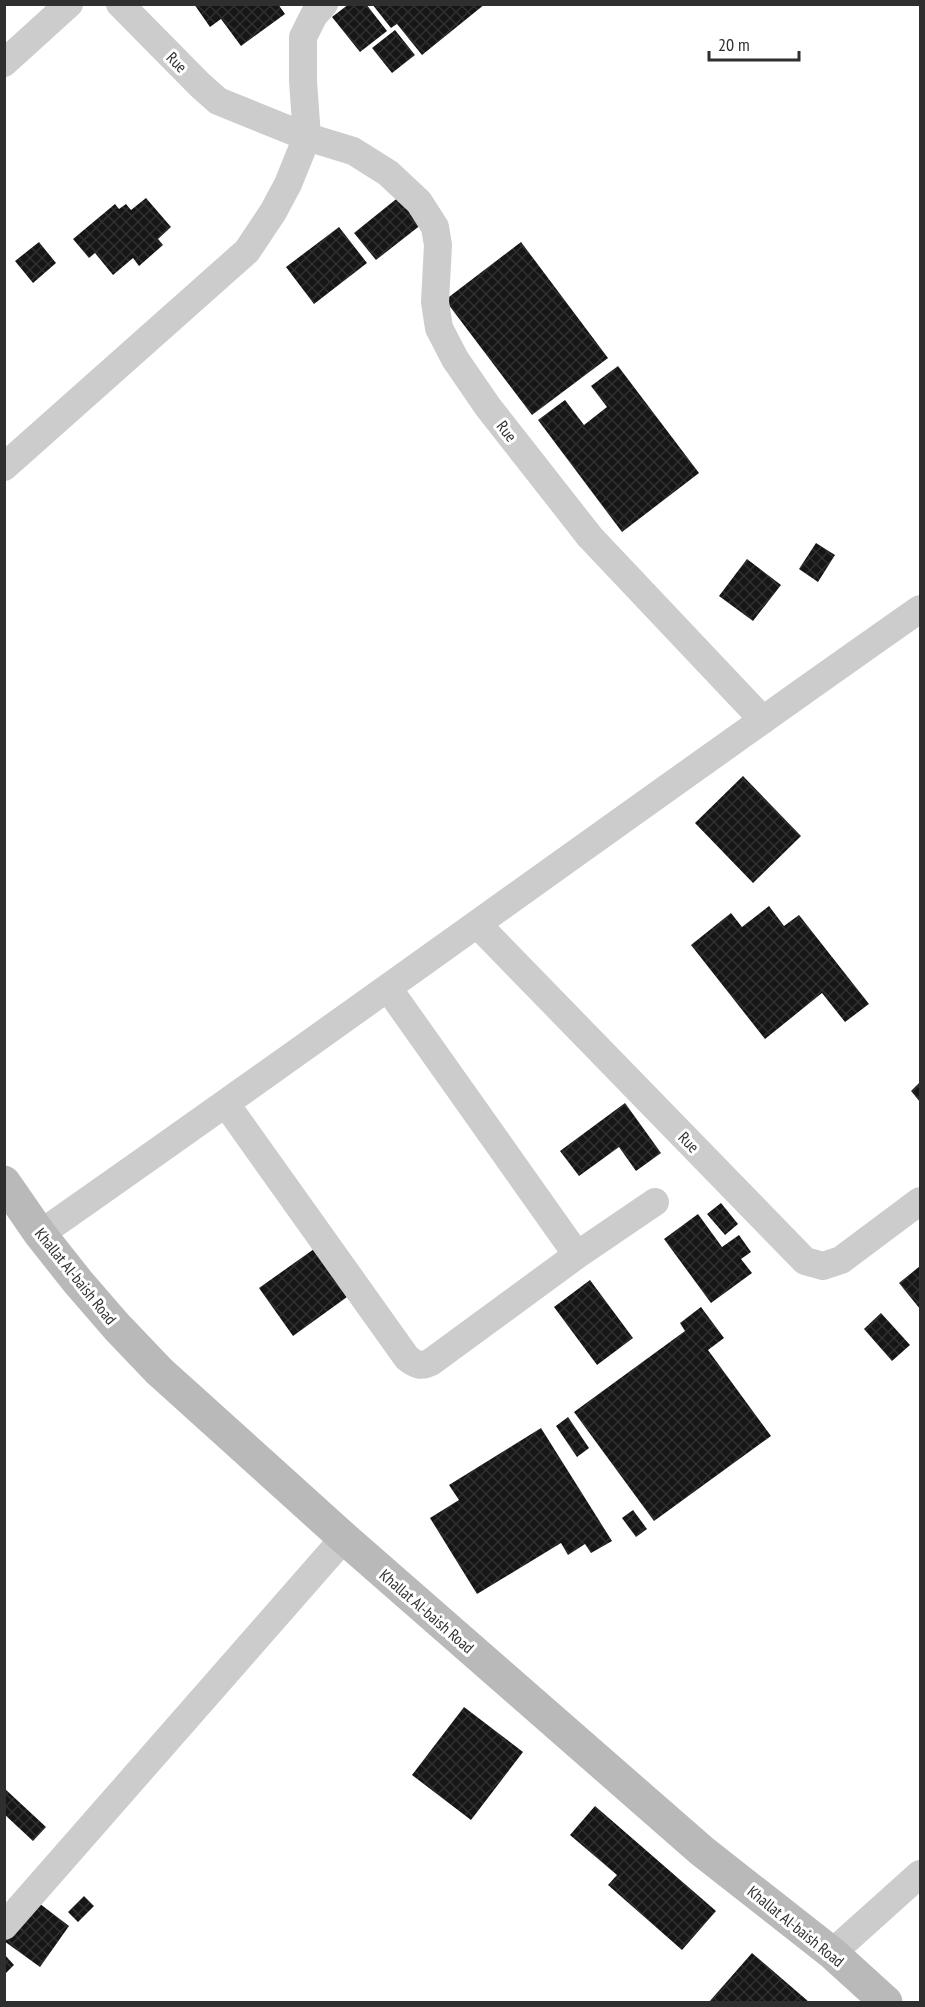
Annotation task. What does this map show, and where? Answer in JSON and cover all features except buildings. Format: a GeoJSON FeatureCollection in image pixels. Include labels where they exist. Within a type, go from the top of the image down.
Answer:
{"type":"FeatureCollection","features":[{"type":"Feature","properties":{"kind":"street"},"geometry":{"type":"LineString","coordinates":[[4,63],[69,4]]}},
{"type":"Feature","properties":{"kind":"street","name":"Rue"},"geometry":{"type":"LineString","coordinates":[[120,4],[218,101],[307,137],[353,151],[388,173],[419,202],[435,228],[438,253],[435,302],[439,328],[455,359],[488,407],[590,537],[762,720]]}},
{"type":"Feature","properties":{"kind":"street"},"geometry":{"type":"LineString","coordinates":[[4,467],[247,251],[273,212],[288,184],[307,137],[303,37],[314,15],[324,4]]}},
{"type":"Feature","properties":{"kind":"street"},"geometry":{"type":"LineString","coordinates":[[40,1234],[921,609]]}},
{"type":"Feature","properties":{"kind":"street","name":"Rue"},"geometry":{"type":"LineString","coordinates":[[477,924],[805,1261],[823,1266],[841,1260],[921,1201]]}},
{"type":"Feature","properties":{"kind":"street"},"geometry":{"type":"LineString","coordinates":[[388,988],[577,1255]]}},
{"type":"Feature","properties":{"kind":"street"},"geometry":{"type":"LineString","coordinates":[[226,1104],[407,1358],[415,1365],[431,1362],[577,1255],[656,1202]]}},
{"type":"Feature","properties":{"kind":"street","name":"Khallat Al-baish Road"},"geometry":{"type":"LineString","coordinates":[[4,1182],[40,1234],[78,1282],[159,1371],[344,1538],[702,1851],[832,1953],[886,2002]]}},
{"type":"Feature","properties":{"kind":"street"},"geometry":{"type":"LineString","coordinates":[[4,1926],[344,1538]]}},
{"type":"Feature","properties":{"kind":"street"},"geometry":{"type":"LineString","coordinates":[[832,1953],[921,1874]]}}]}
